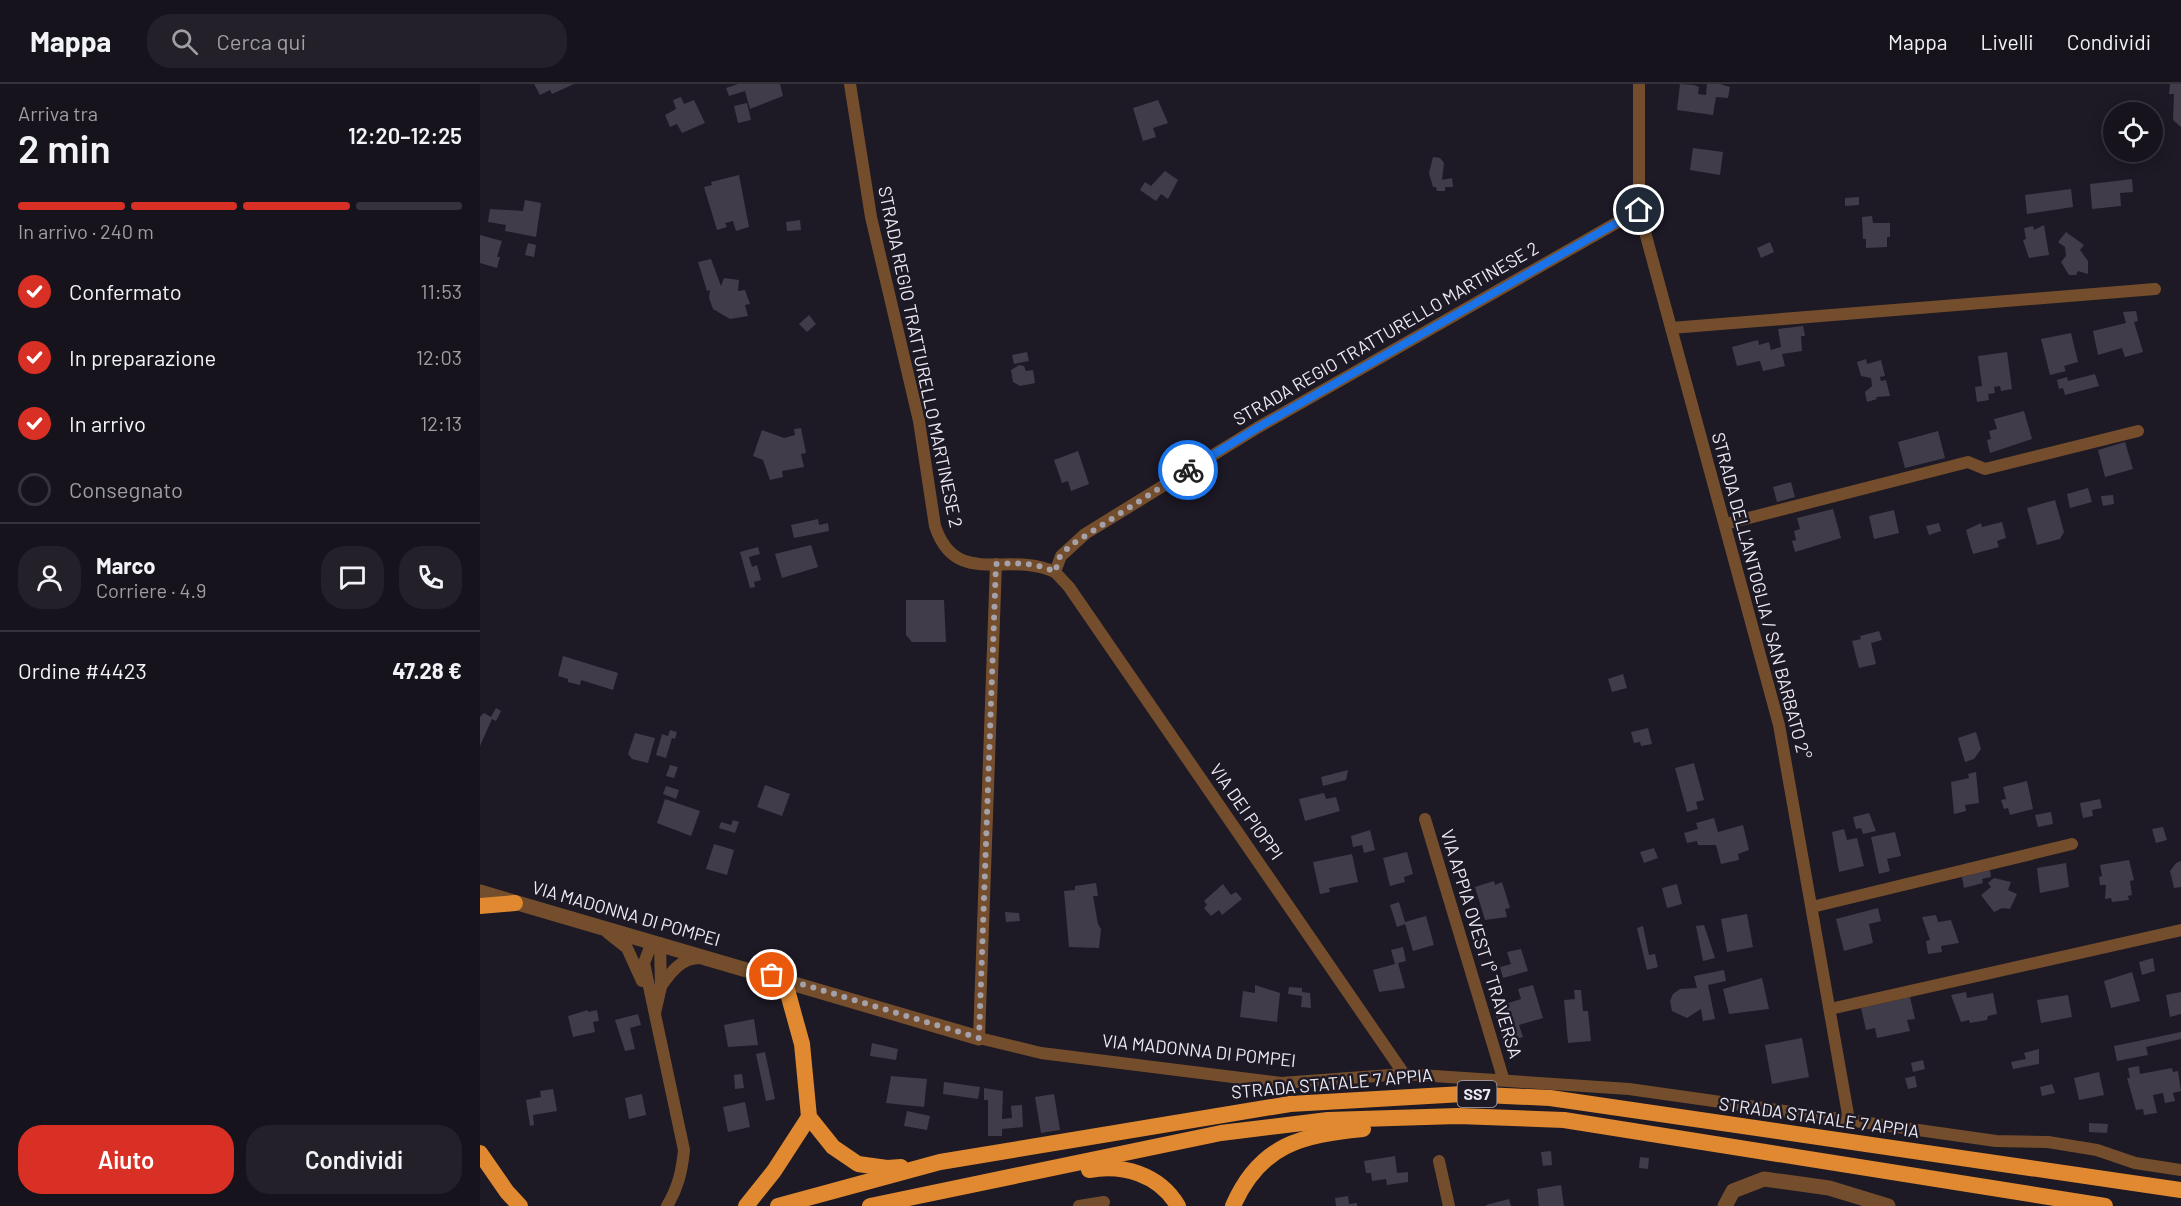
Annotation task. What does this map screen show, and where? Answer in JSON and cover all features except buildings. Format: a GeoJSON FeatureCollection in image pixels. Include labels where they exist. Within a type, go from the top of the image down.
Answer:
{"type":"FeatureCollection","features":[{"type":"Feature","properties":{"kind":"highway"},"geometry":{"type":"LineString","coordinates":[[480,906],[515,903]]}},
{"type":"Feature","properties":{"kind":"highway"},"geometry":{"type":"LineString","coordinates":[[784,979],[802,1044],[809,1117],[833,1147],[858,1164],[887,1168],[940,1162]]}},
{"type":"Feature","properties":{"kind":"highway","name":"STRADA STATALE 7 APPIA"},"geometry":{"type":"LineString","coordinates":[[778,1206],[940,1162],[1290,1104],[1463,1094],[1550,1098],[2181,1190]]}},
{"type":"Feature","properties":{"kind":"highway"},"geometry":{"type":"LineString","coordinates":[[1233,1206],[1249,1178],[1262,1163],[1279,1149],[1297,1140],[1316,1134],[1418,1126],[1458,1116]]}},
{"type":"Feature","properties":{"kind":"highway","name":"STRADA STATALE 7 APPIA"},"geometry":{"type":"LineString","coordinates":[[870,1206],[1221,1133],[1328,1120],[1458,1116],[1564,1120],[2105,1206]]}},
{"type":"Feature","properties":{"kind":"highway"},"geometry":{"type":"LineString","coordinates":[[746,1206],[774,1171],[809,1117]]}},
{"type":"Feature","properties":{"kind":"highway"},"geometry":{"type":"LineString","coordinates":[[480,1153],[507,1192],[520,1206]]}},
{"type":"Feature","properties":{"kind":"highway"},"geometry":{"type":"LineString","coordinates":[[910,1197],[977,1190],[1107,1167],[1130,1170],[1152,1179],[1173,1198],[1178,1206]]}},
{"type":"Feature","properties":{"kind":"street","name":"STRADA REGIO TRATTURELLO MARTINESE 2"},"geometry":{"type":"LineString","coordinates":[[850,84],[871,217],[919,421],[935,526],[940,539],[953,557],[974,564],[1024,562],[1040,565],[1055,572],[1060,556],[1095,528],[1257,428],[1639,210]]}},
{"type":"Feature","properties":{"kind":"street","name":"STRADA DELL'ANTOGLIA / SAN BARBATO 2°"},"geometry":{"type":"LineString","coordinates":[[1639,84],[1639,210],[1779,724],[1849,1120]]}},
{"type":"Feature","properties":{"kind":"street"},"geometry":{"type":"LineString","coordinates":[[1671,328],[2155,289]]}},
{"type":"Feature","properties":{"kind":"street"},"geometry":{"type":"LineString","coordinates":[[1725,524],[1968,462],[1985,470],[2138,431]]}},
{"type":"Feature","properties":{"kind":"street"},"geometry":{"type":"LineString","coordinates":[[979,1038],[996,564]]}},
{"type":"Feature","properties":{"kind":"street","name":"VIA DEI PIOPPI"},"geometry":{"type":"LineString","coordinates":[[1055,572],[1069,587],[1404,1074]]}},
{"type":"Feature","properties":{"kind":"street","name":"VIA APPIA OVEST I° TRAVERSA"},"geometry":{"type":"LineString","coordinates":[[1425,819],[1503,1078]]}},
{"type":"Feature","properties":{"kind":"street"},"geometry":{"type":"LineString","coordinates":[[1812,907],[2072,844]]}},
{"type":"Feature","properties":{"kind":"street","name":"VIA MADONNA DI POMPEI"},"geometry":{"type":"LineString","coordinates":[[480,892],[784,979],[979,1038],[1041,1053],[1281,1083],[1404,1074],[1503,1078],[1629,1089],[1996,1141],[2048,1142],[2097,1150],[2135,1163],[2181,1170]]}},
{"type":"Feature","properties":{"kind":"street"},"geometry":{"type":"LineString","coordinates":[[592,924],[616,937],[627,948],[655,1013]]}},
{"type":"Feature","properties":{"kind":"street"},"geometry":{"type":"LineString","coordinates":[[1830,1009],[2181,930]]}},
{"type":"Feature","properties":{"kind":"street"},"geometry":{"type":"LineString","coordinates":[[655,1013],[661,987],[660,943]]}},
{"type":"Feature","properties":{"kind":"street"},"geometry":{"type":"LineString","coordinates":[[660,943],[649,950],[644,963],[684,1150],[682,1173],[676,1192],[667,1206]]}},
{"type":"Feature","properties":{"kind":"street"},"geometry":{"type":"LineString","coordinates":[[661,987],[670,973],[683,962],[693,958],[714,959]]}},
{"type":"Feature","properties":{"kind":"street"},"geometry":{"type":"LineString","coordinates":[[1438,1161],[1449,1206]]}},
{"type":"Feature","properties":{"kind":"street"},"geometry":{"type":"LineString","coordinates":[[1725,1206],[1733,1191],[1764,1179],[1829,1188],[1888,1206]]}},
{"type":"Feature","properties":{"kind":"street"},"geometry":{"type":"LineString","coordinates":[[1079,1206],[1104,1202]]}},
{"type":"Feature","properties":{"kind":"way so far"},"geometry":{"type":"LineString","coordinates":[[772,975],[979,1038],[996,564],[1024,562],[1040,565],[1055,572],[1060,556],[1085,534],[1188,470]]}},
{"type":"Feature","properties":{"kind":"route"},"geometry":{"type":"LineString","coordinates":[[1188,470],[1257,428],[1639,210]]}}]}
